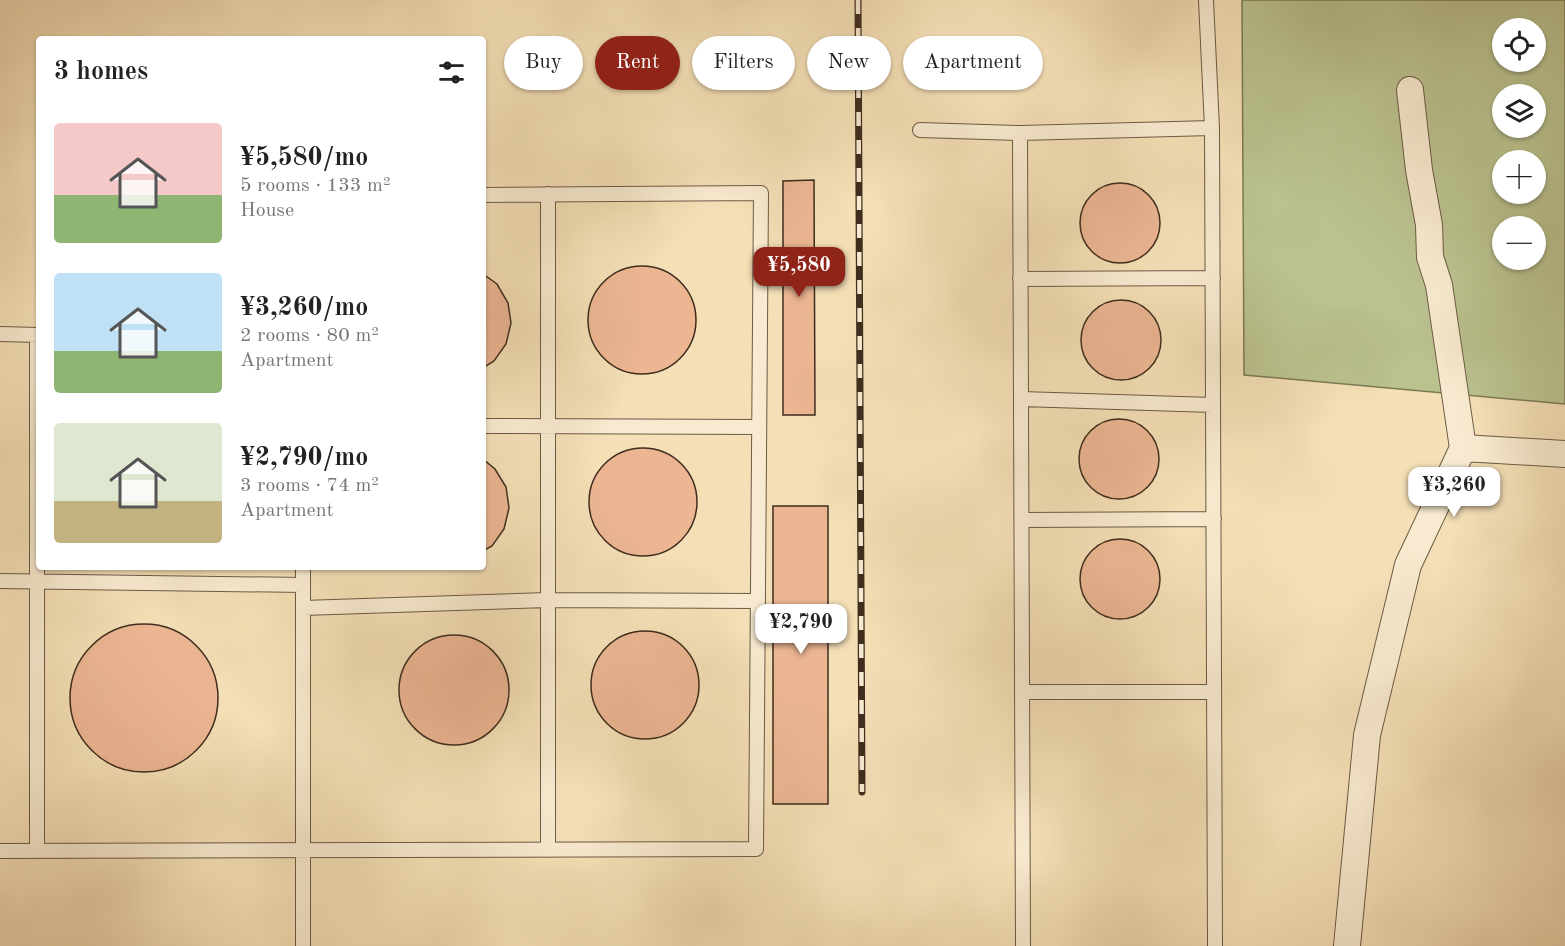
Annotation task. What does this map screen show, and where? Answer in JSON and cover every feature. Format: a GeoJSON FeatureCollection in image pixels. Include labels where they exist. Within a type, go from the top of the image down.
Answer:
{"type":"FeatureCollection","features":[{"type":"Feature","properties":{"kind":"street"},"geometry":{"type":"LineString","coordinates":[[1347,946],[1367,735],[1408,564],[1463,448],[1439,285],[1430,257],[1429,225],[1419,170],[1410,90]]}},
{"type":"Feature","properties":{"kind":"street"},"geometry":{"type":"LineString","coordinates":[[1463,448],[1565,454]]}},
{"type":"Feature","properties":{"kind":"lane"},"geometry":{"type":"LineString","coordinates":[[1206,0],[1212,128],[1215,946]]}},
{"type":"Feature","properties":{"kind":"lane"},"geometry":{"type":"LineString","coordinates":[[920,130],[1020,133],[1212,128]]}},
{"type":"Feature","properties":{"kind":"lane"},"geometry":{"type":"LineString","coordinates":[[1020,133],[1023,946]]}},
{"type":"Feature","properties":{"kind":"lane"},"geometry":{"type":"LineString","coordinates":[[0,851],[756,849],[761,193],[486,195]]}},
{"type":"Feature","properties":{"kind":"lane"},"geometry":{"type":"LineString","coordinates":[[548,850],[549,194]]}},
{"type":"Feature","properties":{"kind":"lane"},"geometry":{"type":"LineString","coordinates":[[1020,279],[1213,278]]}},
{"type":"Feature","properties":{"kind":"lane"},"geometry":{"type":"LineString","coordinates":[[0,334],[36,334]]}},
{"type":"Feature","properties":{"kind":"lane"},"geometry":{"type":"LineString","coordinates":[[1021,399],[1213,405]]}},
{"type":"Feature","properties":{"kind":"lane"},"geometry":{"type":"LineString","coordinates":[[486,426],[759,426]]}},
{"type":"Feature","properties":{"kind":"lane"},"geometry":{"type":"LineString","coordinates":[[1022,520],[1214,519]]}},
{"type":"Feature","properties":{"kind":"lane"},"geometry":{"type":"LineString","coordinates":[[37,570],[37,851]]}},
{"type":"Feature","properties":{"kind":"lane"},"geometry":{"type":"LineString","coordinates":[[303,570],[303,946]]}},
{"type":"Feature","properties":{"kind":"lane"},"geometry":{"type":"LineString","coordinates":[[0,580],[303,585]]}},
{"type":"Feature","properties":{"kind":"lane"},"geometry":{"type":"LineString","coordinates":[[303,608],[548,600],[758,601]]}},
{"type":"Feature","properties":{"kind":"lane"},"geometry":{"type":"LineString","coordinates":[[1022,692],[1214,692]]}},
{"type":"Feature","properties":{"kind":"green space"},"geometry":{"type":"Polygon","coordinates":[[[1242,0],[1565,0],[1565,404],[1244,375],[1242,0]]]}},
{"type":"Feature","properties":{"kind":"building"},"geometry":{"type":"Polygon","coordinates":[[[814,180],[815,415],[783,415],[783,181],[814,180]]]}},
{"type":"Feature","properties":{"kind":"building"},"geometry":{"type":"Polygon","coordinates":[[[1120,183],[1135,186],[1148,195],[1157,208],[1160,223],[1157,238],[1148,251],[1135,260],[1120,263],[1105,260],[1092,251],[1083,238],[1080,223],[1083,208],[1092,195],[1105,186],[1120,183]]]}},
{"type":"Feature","properties":{"kind":"building"},"geometry":{"type":"Polygon","coordinates":[[[642,266],[663,270],[681,281],[692,299],[696,320],[692,341],[681,359],[663,370],[642,374],[621,370],[603,359],[592,341],[588,320],[592,299],[603,281],[621,270],[642,266]]]}},
{"type":"Feature","properties":{"kind":"building"},"geometry":{"type":"Polygon","coordinates":[[[486,276],[497,284],[508,303],[511,323],[506,344],[494,361],[486,366],[486,276]]]}},
{"type":"Feature","properties":{"kind":"building"},"geometry":{"type":"Polygon","coordinates":[[[1121,300],[1136,303],[1149,312],[1158,325],[1161,340],[1158,355],[1149,368],[1136,377],[1121,380],[1106,377],[1093,368],[1084,355],[1081,340],[1084,325],[1093,312],[1106,303],[1121,300]]]}},
{"type":"Feature","properties":{"kind":"building"},"geometry":{"type":"Polygon","coordinates":[[[1119,419],[1134,422],[1147,431],[1156,444],[1159,459],[1156,474],[1147,487],[1134,496],[1119,499],[1104,496],[1091,487],[1082,474],[1079,459],[1082,444],[1091,431],[1104,422],[1119,419]]]}},
{"type":"Feature","properties":{"kind":"building"},"geometry":{"type":"Polygon","coordinates":[[[643,448],[664,452],[682,463],[693,481],[697,502],[693,523],[682,541],[664,552],[643,556],[622,552],[604,541],[593,523],[589,502],[593,481],[604,463],[622,452],[643,448]]]}},
{"type":"Feature","properties":{"kind":"building"},"geometry":{"type":"Polygon","coordinates":[[[486,462],[495,469],[506,487],[509,508],[504,529],[492,546],[486,549],[486,462]]]}},
{"type":"Feature","properties":{"kind":"building"},"geometry":{"type":"Polygon","coordinates":[[[773,506],[828,506],[828,804],[773,804],[773,506]]]}},
{"type":"Feature","properties":{"kind":"building"},"geometry":{"type":"Polygon","coordinates":[[[1120,539],[1135,542],[1148,551],[1157,564],[1160,579],[1157,594],[1148,607],[1135,616],[1120,619],[1105,616],[1092,607],[1083,594],[1080,579],[1083,564],[1092,551],[1105,542],[1120,539]]]}},
{"type":"Feature","properties":{"kind":"building"},"geometry":{"type":"Polygon","coordinates":[[[144,624],[172,630],[196,646],[212,670],[218,698],[212,726],[196,750],[172,766],[144,772],[116,766],[92,750],[76,726],[70,698],[76,670],[92,646],[116,630],[144,624]]]}},
{"type":"Feature","properties":{"kind":"building"},"geometry":{"type":"Polygon","coordinates":[[[645,631],[666,635],[683,647],[695,664],[699,685],[695,706],[683,723],[666,735],[645,739],[624,735],[607,723],[595,706],[591,685],[595,664],[607,647],[624,635],[645,631]]]}},
{"type":"Feature","properties":{"kind":"building"},"geometry":{"type":"Polygon","coordinates":[[[454,635],[475,640],[493,651],[504,669],[509,690],[504,711],[493,729],[475,740],[454,745],[433,740],[415,729],[404,711],[399,690],[404,669],[415,651],[433,640],[454,635]]]}},
{"type":"Feature","properties":{"kind":"railway"},"geometry":{"type":"LineString","coordinates":[[858,0],[862,792]]}}]}
